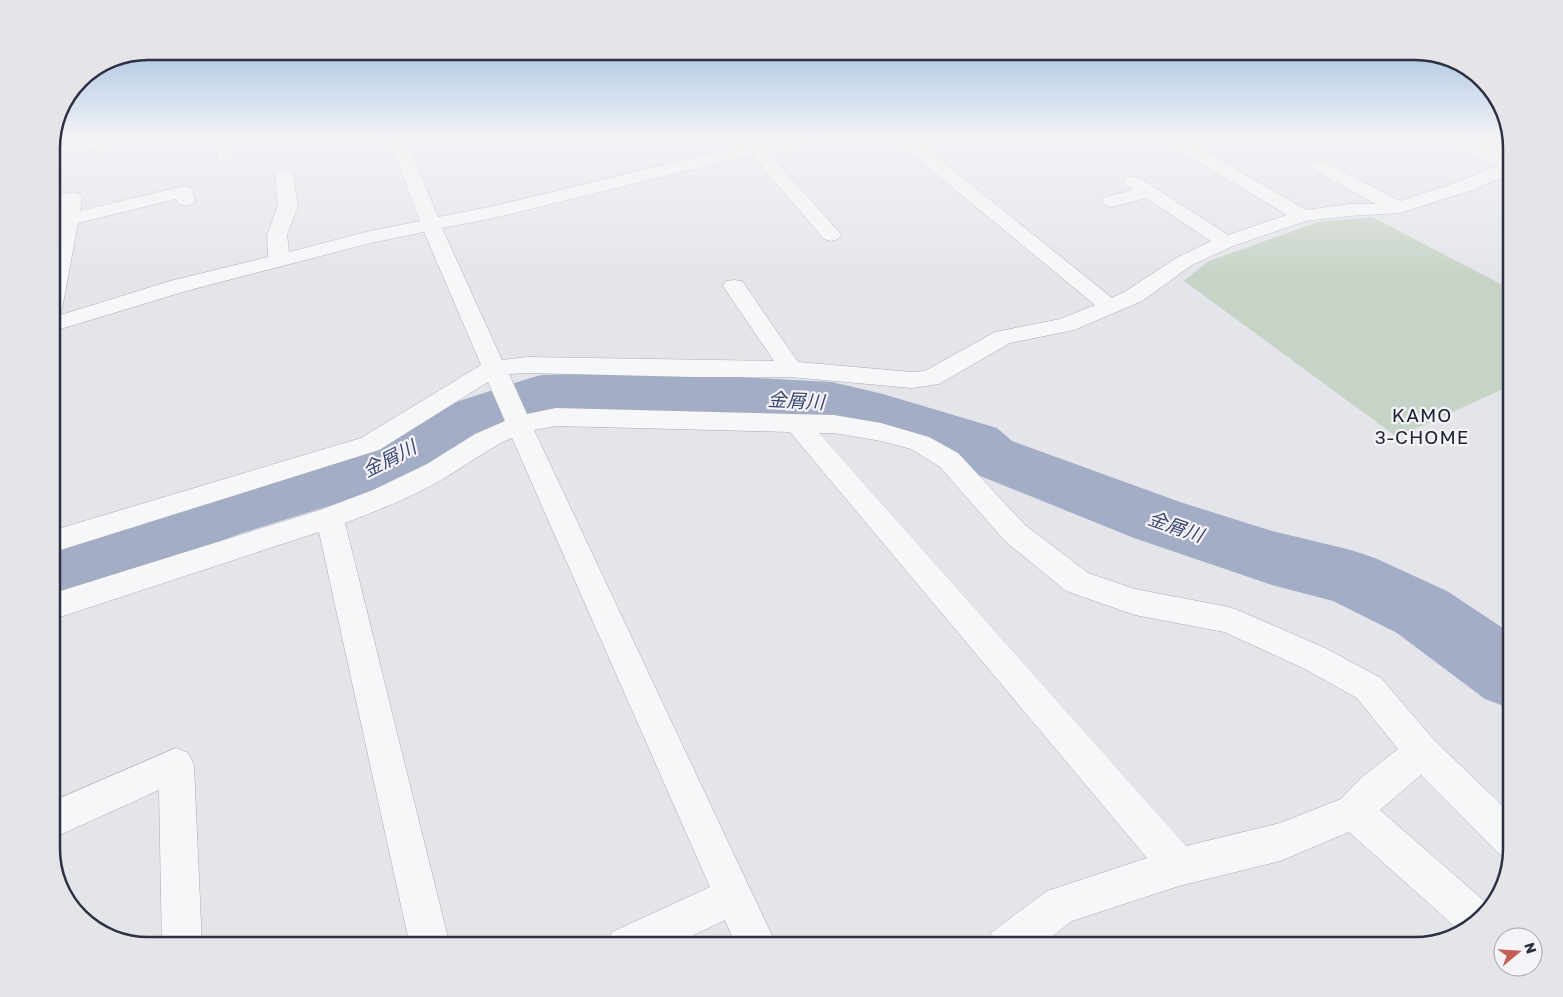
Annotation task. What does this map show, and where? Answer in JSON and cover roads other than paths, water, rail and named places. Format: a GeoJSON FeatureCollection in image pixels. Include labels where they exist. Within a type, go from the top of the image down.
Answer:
{"type":"FeatureCollection","features":[{"type":"Feature","properties":{"kind":"street"},"geometry":{"type":"LineString","coordinates":[[279,260],[277,235],[288,206],[285,184]]}},
{"type":"Feature","properties":{"kind":"street"},"geometry":{"type":"LineString","coordinates":[[415,184],[572,544],[753,937]]}},
{"type":"Feature","properties":{"kind":"street"},"geometry":{"type":"LineString","coordinates":[[60,323],[178,286],[279,260],[370,237],[489,213],[610,184]]}},
{"type":"Feature","properties":{"kind":"street"},"geometry":{"type":"LineString","coordinates":[[786,184],[831,235]]}},
{"type":"Feature","properties":{"kind":"street"},"geometry":{"type":"LineString","coordinates":[[959,184],[1110,307]]}},
{"type":"Feature","properties":{"kind":"street"},"geometry":{"type":"LineString","coordinates":[[1248,184],[1303,216]]}},
{"type":"Feature","properties":{"kind":"street"},"geometry":{"type":"LineString","coordinates":[[1353,184],[1397,207]]}},
{"type":"Feature","properties":{"kind":"street"},"geometry":{"type":"LineString","coordinates":[[60,540],[370,444],[494,368],[528,365],[694,369],[791,368],[912,380],[930,378],[1003,337],[1066,325],[1134,296],[1185,261],[1226,242],[1303,216],[1349,210],[1397,207],[1471,184]]}},
{"type":"Feature","properties":{"kind":"street"},"geometry":{"type":"LineString","coordinates":[[1112,201],[1141,187],[1226,242]]}},
{"type":"Feature","properties":{"kind":"street"},"geometry":{"type":"LineString","coordinates":[[69,219],[184,192],[186,200]]}},
{"type":"Feature","properties":{"kind":"street"},"geometry":{"type":"LineString","coordinates":[[60,200],[73,198],[60,267]]}},
{"type":"Feature","properties":{"kind":"street"},"geometry":{"type":"LineString","coordinates":[[734,286],[791,368]]}},
{"type":"Feature","properties":{"kind":"street"},"geometry":{"type":"LineString","coordinates":[[60,604],[330,518],[383,497],[436,471],[484,440],[520,424],[556,417],[834,424],[880,432],[920,443],[949,460],[1015,534],[1077,582],[1135,602],[1229,620],[1314,658],[1370,688],[1422,752],[1503,832]]}},
{"type":"Feature","properties":{"kind":"street"},"geometry":{"type":"LineString","coordinates":[[797,424],[1179,866]]}},
{"type":"Feature","properties":{"kind":"street"},"geometry":{"type":"LineString","coordinates":[[330,518],[428,937]]}},
{"type":"Feature","properties":{"kind":"street"},"geometry":{"type":"LineString","coordinates":[[1018,937],[1061,905],[1179,866],[1280,842],[1354,812],[1374,790],[1422,752]]}},
{"type":"Feature","properties":{"kind":"street"},"geometry":{"type":"LineString","coordinates":[[60,817],[176,765],[182,937]]}},
{"type":"Feature","properties":{"kind":"street"},"geometry":{"type":"LineString","coordinates":[[1354,812],[1472,916]]}},
{"type":"Feature","properties":{"kind":"street"},"geometry":{"type":"LineString","coordinates":[[645,937],[734,896]]}},
{"type":"Feature","properties":{"kind":"waterway","name":"金屑川"},"geometry":{"type":"LineString","coordinates":[[60,568],[145,543],[216,517],[352,476],[465,420],[541,394],[640,391],[832,401],[863,408],[976,443],[990,456],[1157,520],[1272,558],[1351,578],[1422,612],[1503,670]]}},
{"type":"Feature","properties":{"kind":"district","name":"KAMO 3-CHOME"},"geometry":{"type":"Point","coordinates":[1422,425]}}]}
